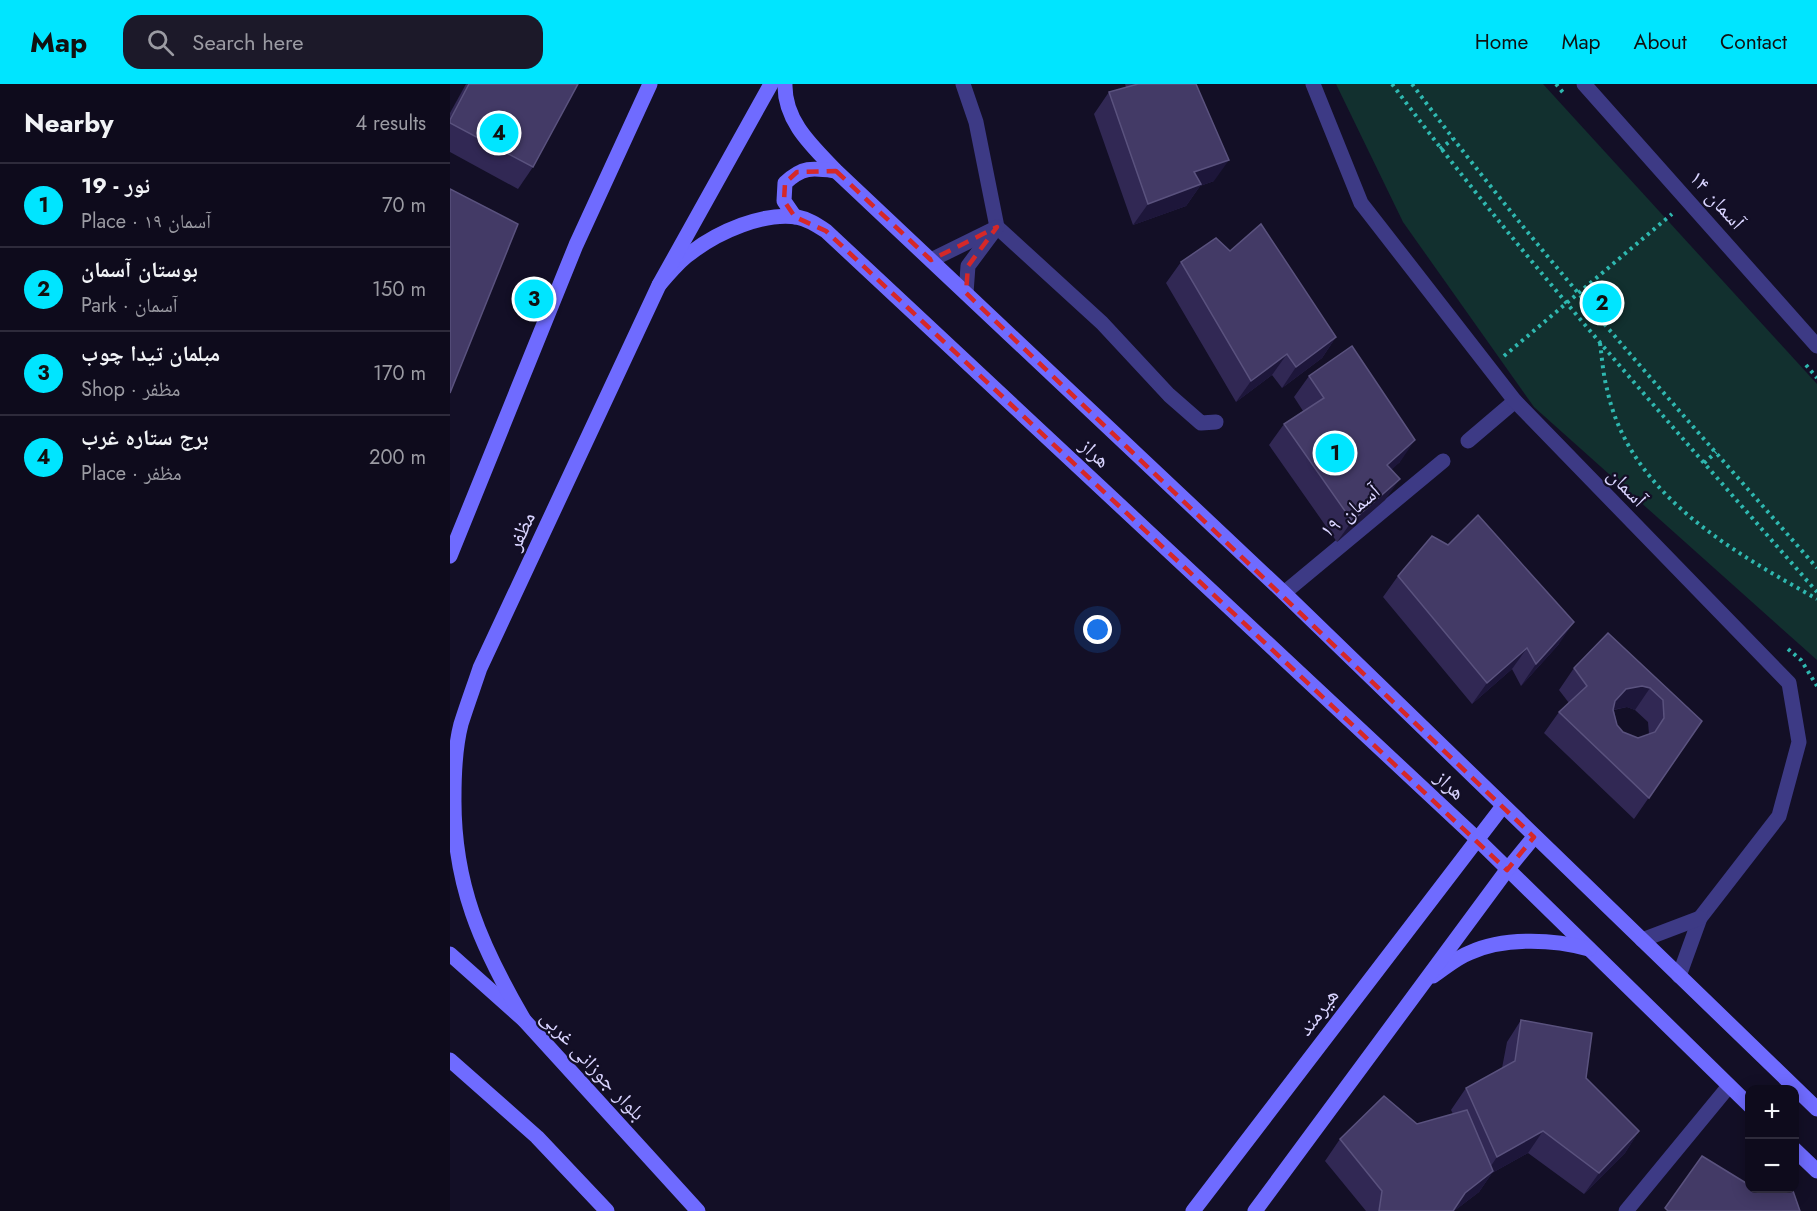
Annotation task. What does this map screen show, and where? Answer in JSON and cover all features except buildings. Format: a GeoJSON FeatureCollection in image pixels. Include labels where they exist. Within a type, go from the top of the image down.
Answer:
{"type":"FeatureCollection","features":[{"type":"Feature","properties":{"kind":"street"},"geometry":{"type":"LineString","coordinates":[[450,556],[576,245],[650,84]]}},
{"type":"Feature","properties":{"kind":"street","name":"مظفر"},"geometry":{"type":"LineString","coordinates":[[524,1020],[492,966],[474,923],[462,883],[457,853],[454,802],[454,778],[461,726],[480,668],[659,285],[771,84]]}},
{"type":"Feature","properties":{"kind":"street","name":"هراز"},"geometry":{"type":"LineString","coordinates":[[785,84],[785,100],[791,116],[808,142],[836,171],[1284,592],[1817,1109]]}},
{"type":"Feature","properties":{"kind":"street"},"geometry":{"type":"LineString","coordinates":[[963,84],[976,122],[997,228],[1102,323],[1200,423],[1216,422]]}},
{"type":"Feature","properties":{"kind":"street","name":"آسمان"},"geometry":{"type":"LineString","coordinates":[[1313,84],[1361,203],[1515,401],[1789,683],[1799,742],[1779,816],[1700,918]]}},
{"type":"Feature","properties":{"kind":"street","name":"آسمان ۱۴"},"geometry":{"type":"LineString","coordinates":[[1584,84],[1817,346]]}},
{"type":"Feature","properties":{"kind":"street"},"geometry":{"type":"LineString","coordinates":[[795,217],[784,201],[785,183],[797,172],[813,168],[836,171]]}},
{"type":"Feature","properties":{"kind":"street","name":"هراز"},"geometry":{"type":"LineString","coordinates":[[659,285],[689,253],[707,241],[738,227],[770,218],[795,217],[826,231],[1476,838],[1745,1102]]}},
{"type":"Feature","properties":{"kind":"street"},"geometry":{"type":"LineString","coordinates":[[931,260],[997,228]]}},
{"type":"Feature","properties":{"kind":"street"},"geometry":{"type":"LineString","coordinates":[[966,293],[968,266],[997,228]]}},
{"type":"Feature","properties":{"kind":"street"},"geometry":{"type":"LineString","coordinates":[[1468,441],[1515,401]]}},
{"type":"Feature","properties":{"kind":"street","name":"آسمان ۱۹"},"geometry":{"type":"LineString","coordinates":[[1284,592],[1443,461]]}},
{"type":"Feature","properties":{"kind":"street"},"geometry":{"type":"LineString","coordinates":[[450,820],[454,802]]}},
{"type":"Feature","properties":{"kind":"street"},"geometry":{"type":"LineString","coordinates":[[1476,838],[1503,806]]}},
{"type":"Feature","properties":{"kind":"street"},"geometry":{"type":"LineString","coordinates":[[1255,1211],[1507,870],[1534,837]]}},
{"type":"Feature","properties":{"kind":"street","name":"هیرمند"},"geometry":{"type":"LineString","coordinates":[[1193,1211],[1476,838]]}},
{"type":"Feature","properties":{"kind":"street"},"geometry":{"type":"LineString","coordinates":[[1642,940],[1700,918]]}},
{"type":"Feature","properties":{"kind":"street"},"geometry":{"type":"LineString","coordinates":[[1679,976],[1700,918]]}},
{"type":"Feature","properties":{"kind":"street"},"geometry":{"type":"LineString","coordinates":[[1423,983],[1467,953],[1498,942],[1572,944],[1589,949]]}},
{"type":"Feature","properties":{"kind":"street","name":"بلوار جوزانی غربی"},"geometry":{"type":"LineString","coordinates":[[450,954],[524,1020],[698,1211]]}},
{"type":"Feature","properties":{"kind":"street"},"geometry":{"type":"LineString","coordinates":[[450,1060],[537,1137],[607,1211]]}},
{"type":"Feature","properties":{"kind":"street"},"geometry":{"type":"LineString","coordinates":[[1626,1211],[1729,1086]]}},
{"type":"Feature","properties":{"kind":"street"},"geometry":{"type":"LineString","coordinates":[[1799,1154],[1817,1171]]}},
{"type":"Feature","properties":{"kind":"path"},"geometry":{"type":"LineString","coordinates":[[1392,84],[1440,149],[1566,304],[1817,592]]}},
{"type":"Feature","properties":{"kind":"path"},"geometry":{"type":"LineString","coordinates":[[1412,84],[1453,139],[1578,294],[1817,568]]}},
{"type":"Feature","properties":{"kind":"path"},"geometry":{"type":"LineString","coordinates":[[1440,149],[1453,139]]}},
{"type":"Feature","properties":{"kind":"path"},"geometry":{"type":"LineString","coordinates":[[1491,368],[1689,200]]}},
{"type":"Feature","properties":{"kind":"path"},"geometry":{"type":"LineString","coordinates":[[1600,343],[1607,390],[1625,436],[1650,476],[1680,510],[1717,539],[1817,599]]}},
{"type":"Feature","properties":{"kind":"path"},"geometry":{"type":"LineString","coordinates":[[1498,348],[1511,365]]}},
{"type":"Feature","properties":{"kind":"path"},"geometry":{"type":"LineString","coordinates":[[1704,463],[1716,452]]}},
{"type":"Feature","properties":{"kind":"path"},"geometry":{"type":"LineString","coordinates":[[1782,644],[1801,660],[1817,686]]}},
{"type":"Feature","properties":{"kind":"highlighted area"},"geometry":{"type":"Polygon","coordinates":[[[836,171],[931,260],[997,227],[968,266],[966,293],[1534,837],[1507,870],[826,231],[795,217],[784,201],[785,183],[797,172],[836,171]]]}},
{"type":"Feature","properties":{"kind":"green space"},"geometry":{"type":"Polygon","coordinates":[[[1336,84],[1543,84],[1817,384],[1817,660],[1534,407],[1403,222],[1336,84]]]}},
{"type":"Feature","properties":{"kind":"place","name":"برج ستاره غرب"},"geometry":{"type":"Point","coordinates":[499,133]}},
{"type":"Feature","properties":{"kind":"place","name":"مبلمان تیدا چوب"},"geometry":{"type":"Point","coordinates":[534,299]}},
{"type":"Feature","properties":{"kind":"place","name":"بوستان آسمان"},"geometry":{"type":"Point","coordinates":[1602,303]}},
{"type":"Feature","properties":{"kind":"place","name":"19 - نور"},"geometry":{"type":"Point","coordinates":[1335,453]}}]}
